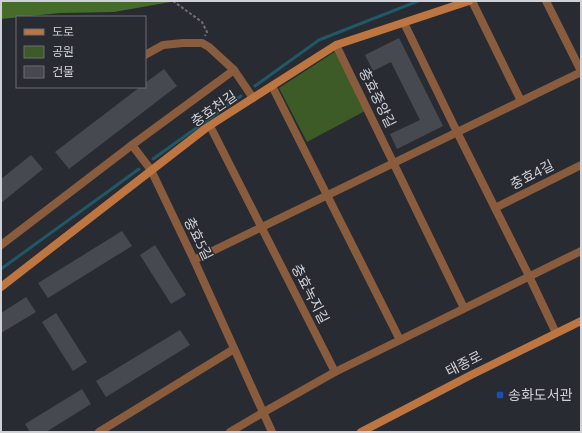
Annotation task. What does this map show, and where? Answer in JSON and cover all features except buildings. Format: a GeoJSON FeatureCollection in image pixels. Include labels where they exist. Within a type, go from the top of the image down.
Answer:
{"type":"FeatureCollection","features":[{"type":"Feature","properties":{"kind":"street","name":"충효천길"},"geometry":{"type":"LineString","coordinates":[[1,287],[150,170],[210,126],[336,45],[469,1]]}},
{"type":"Feature","properties":{"kind":"street"},"geometry":{"type":"LineString","coordinates":[[472,1],[521,101]]}},
{"type":"Feature","properties":{"kind":"street"},"geometry":{"type":"LineString","coordinates":[[194,260],[581,71],[546,1]]}},
{"type":"Feature","properties":{"kind":"street"},"geometry":{"type":"LineString","coordinates":[[404,23],[456,132],[529,276],[556,333]]}},
{"type":"Feature","properties":{"kind":"street"},"geometry":{"type":"LineString","coordinates":[[146,54],[163,45],[202,43],[234,70],[253,98]]}},
{"type":"Feature","properties":{"kind":"street","name":"충효중앙길"},"geometry":{"type":"LineString","coordinates":[[336,45],[394,163]]}},
{"type":"Feature","properties":{"kind":"street"},"geometry":{"type":"LineString","coordinates":[[1,245],[132,145],[234,70]]}},
{"type":"Feature","properties":{"kind":"street"},"geometry":{"type":"LineString","coordinates":[[272,86],[400,340]]}},
{"type":"Feature","properties":{"kind":"street"},"geometry":{"type":"LineString","coordinates":[[210,126],[261,228]]}},
{"type":"Feature","properties":{"kind":"street","name":"충효5길"},"geometry":{"type":"LineString","coordinates":[[132,145],[150,170],[194,260],[272,432]]}},
{"type":"Feature","properties":{"kind":"street"},"geometry":{"type":"LineString","coordinates":[[394,163],[464,308]]}},
{"type":"Feature","properties":{"kind":"street","name":"충효4길"},"geometry":{"type":"LineString","coordinates":[[495,208],[581,165]]}},
{"type":"Feature","properties":{"kind":"street","name":"충효녹지길"},"geometry":{"type":"LineString","coordinates":[[261,228],[335,372]]}},
{"type":"Feature","properties":{"kind":"street"},"geometry":{"type":"LineString","coordinates":[[230,432],[335,372],[581,251]]}},
{"type":"Feature","properties":{"kind":"street","name":"태종로"},"geometry":{"type":"LineString","coordinates":[[361,432],[581,321]]}},
{"type":"Feature","properties":{"kind":"street"},"geometry":{"type":"LineString","coordinates":[[99,432],[234,349]]}},
{"type":"Feature","properties":{"kind":"path"},"geometry":{"type":"LineString","coordinates":[[173,1],[202,22],[207,32],[202,43]]}},
{"type":"Feature","properties":{"kind":"green space"},"geometry":{"type":"Polygon","coordinates":[[[1,1],[176,1],[114,12],[60,13],[16,16],[16,17],[1,19],[1,1]]]}},
{"type":"Feature","properties":{"kind":"green space"},"geometry":{"type":"Polygon","coordinates":[[[336,51],[365,111],[307,142],[279,88],[336,51]]]}},
{"type":"Feature","properties":{"kind":"waterway"},"geometry":{"type":"LineString","coordinates":[[255,86],[319,40],[418,1]]}},
{"type":"Feature","properties":{"kind":"waterway"},"geometry":{"type":"LineString","coordinates":[[153,159],[241,96]]}},
{"type":"Feature","properties":{"kind":"waterway"},"geometry":{"type":"LineString","coordinates":[[1,269],[139,169]]}},
{"type":"Feature","properties":{"kind":"place","name":"송화도서관"},"geometry":{"type":"Point","coordinates":[500,395]}}]}
